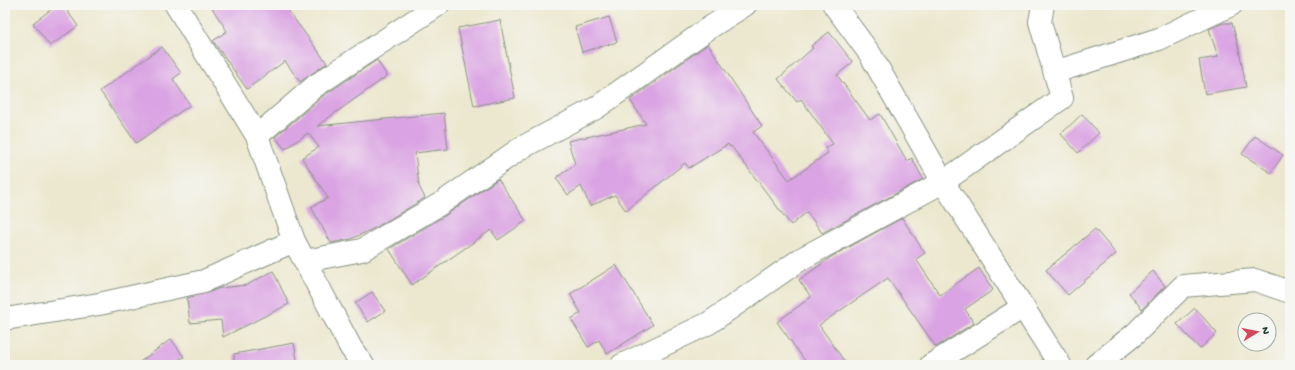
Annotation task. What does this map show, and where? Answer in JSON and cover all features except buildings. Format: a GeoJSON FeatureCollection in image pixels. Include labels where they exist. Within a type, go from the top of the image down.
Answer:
{"type":"FeatureCollection","features":[{"type":"Feature","properties":{"kind":"street"},"geometry":{"type":"LineString","coordinates":[[176,5],[257,136],[294,241],[351,348],[364,365]]}},
{"type":"Feature","properties":{"kind":"street"},"geometry":{"type":"LineString","coordinates":[[257,136],[316,86],[438,5]]}},
{"type":"Feature","properties":{"kind":"street"},"geometry":{"type":"LineString","coordinates":[[305,261],[362,250],[440,204],[521,148],[596,108],[709,28],[745,5]]}},
{"type":"Feature","properties":{"kind":"street"},"geometry":{"type":"LineString","coordinates":[[834,5],[870,54],[943,182],[1060,365]]}},
{"type":"Feature","properties":{"kind":"street"},"geometry":{"type":"LineString","coordinates":[[622,365],[709,323],[801,259],[943,182],[1062,98],[1040,22],[1043,5]]}},
{"type":"Feature","properties":{"kind":"street"},"geometry":{"type":"LineString","coordinates":[[1055,72],[1159,39],[1231,5]]}},
{"type":"Feature","properties":{"kind":"street"},"geometry":{"type":"LineString","coordinates":[[5,319],[98,304],[204,281],[294,241]]}},
{"type":"Feature","properties":{"kind":"street"},"geometry":{"type":"LineString","coordinates":[[1096,365],[1135,334],[1183,286],[1255,280],[1290,292]]}},
{"type":"Feature","properties":{"kind":"street"},"geometry":{"type":"LineString","coordinates":[[931,365],[1023,307]]}}]}
